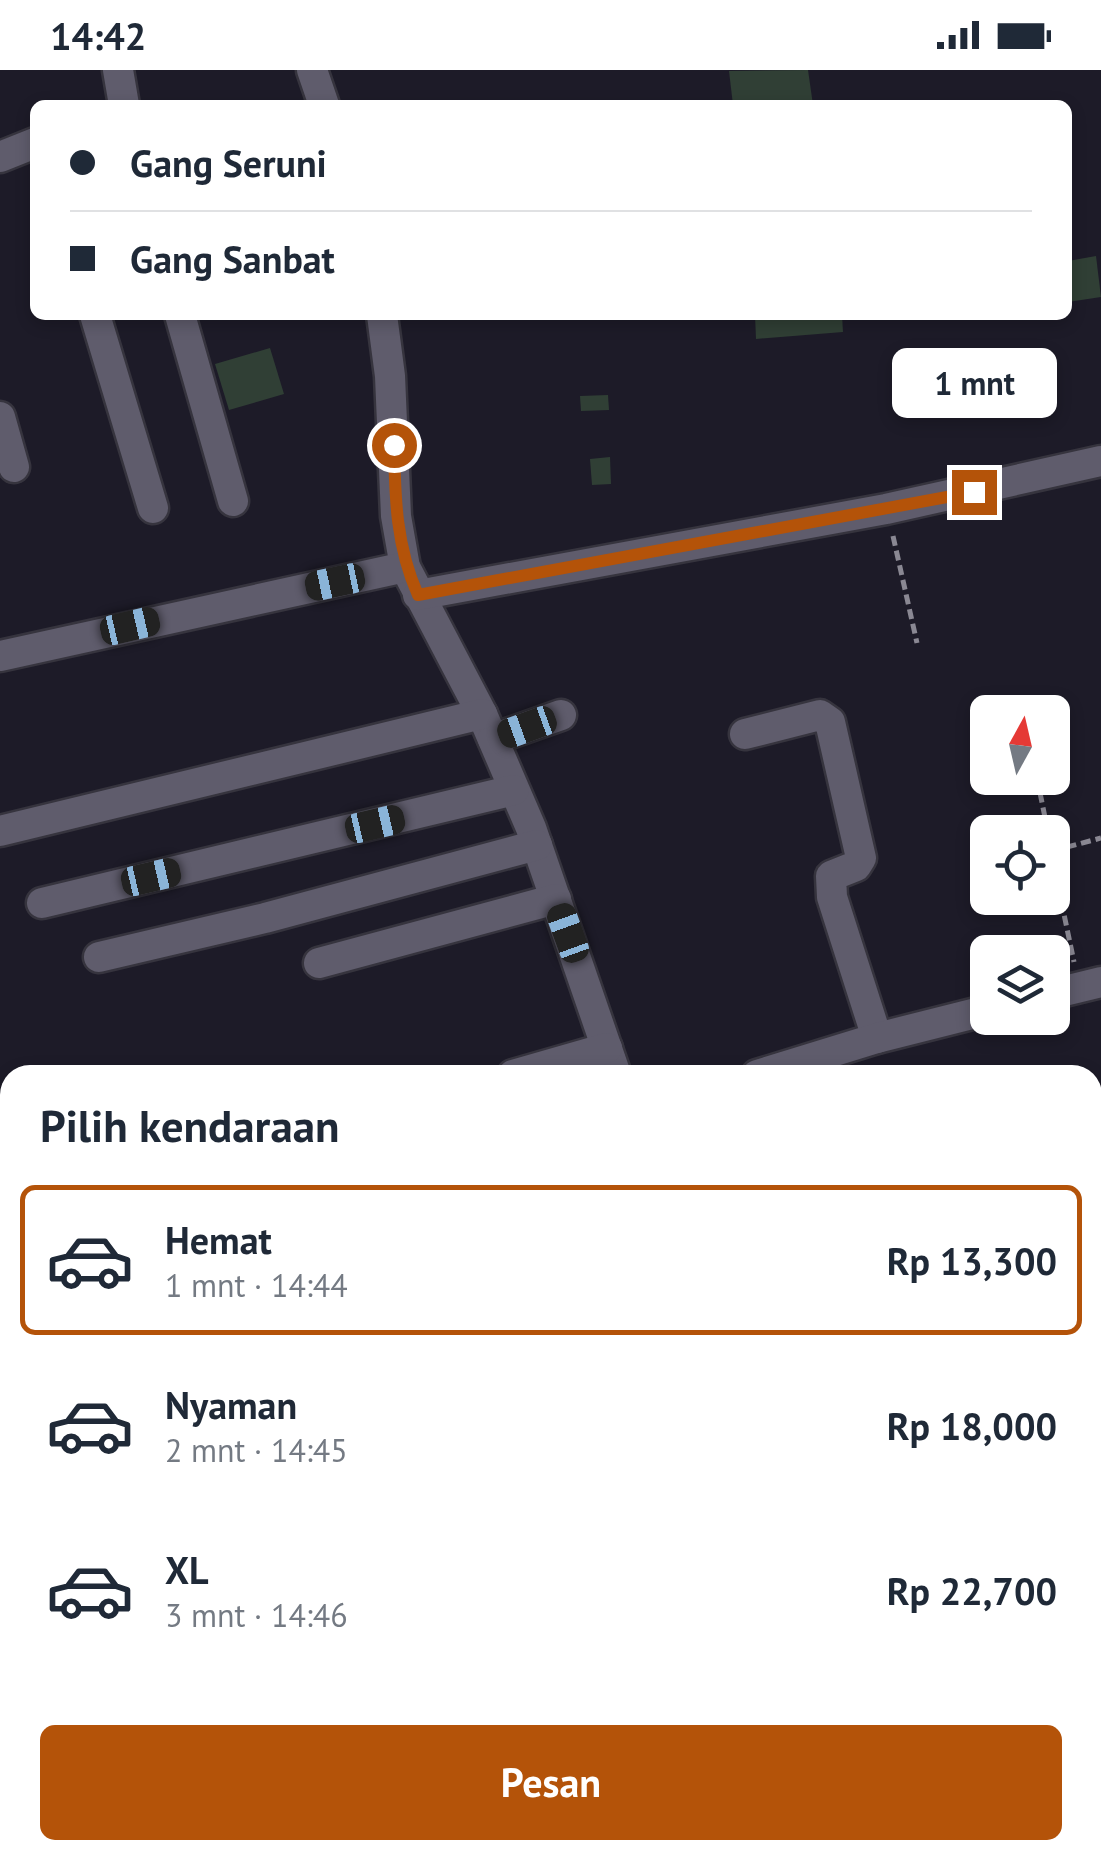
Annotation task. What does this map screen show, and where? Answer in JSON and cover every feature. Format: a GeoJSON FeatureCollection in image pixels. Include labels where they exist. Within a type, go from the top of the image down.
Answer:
{"type":"FeatureCollection","features":[{"type":"Feature","properties":{"kind":"street"},"geometry":{"type":"LineString","coordinates":[[118,70],[123,100]]}},
{"type":"Feature","properties":{"kind":"street"},"geometry":{"type":"LineString","coordinates":[[312,70],[322,100]]}},
{"type":"Feature","properties":{"kind":"street"},"geometry":{"type":"LineString","coordinates":[[0,158],[30,146]]}},
{"type":"Feature","properties":{"kind":"street"},"geometry":{"type":"LineString","coordinates":[[97,320],[153,508]]}},
{"type":"Feature","properties":{"kind":"street"},"geometry":{"type":"LineString","coordinates":[[181,320],[234,501]]}},
{"type":"Feature","properties":{"kind":"street"},"geometry":{"type":"LineString","coordinates":[[383,320],[390,376],[396,516],[405,566],[487,727],[537,845],[611,1062]]}},
{"type":"Feature","properties":{"kind":"street"},"geometry":{"type":"LineString","coordinates":[[0,417],[14,467]]}},
{"type":"Feature","properties":{"kind":"street"},"geometry":{"type":"LineString","coordinates":[[418,595],[886,509],[1101,462]]}},
{"type":"Feature","properties":{"kind":"street"},"geometry":{"type":"LineString","coordinates":[[0,656],[405,566]]}},
{"type":"Feature","properties":{"kind":"street"},"geometry":{"type":"LineString","coordinates":[[0,831],[487,727],[562,715]]}},
{"type":"Feature","properties":{"kind":"street"},"geometry":{"type":"LineString","coordinates":[[745,734],[820,715],[830,722],[861,858],[856,866],[831,876],[832,898],[877,1038]]}},
{"type":"Feature","properties":{"kind":"street"},"geometry":{"type":"LineString","coordinates":[[42,902],[514,790]]}},
{"type":"Feature","properties":{"kind":"street"},"geometry":{"type":"LineString","coordinates":[[100,956],[265,918],[537,845]]}},
{"type":"Feature","properties":{"kind":"street"},"geometry":{"type":"LineString","coordinates":[[318,963],[556,899]]}},
{"type":"Feature","properties":{"kind":"street"},"geometry":{"type":"LineString","coordinates":[[789,1065],[970,1015]]}},
{"type":"Feature","properties":{"kind":"path"},"geometry":{"type":"LineString","coordinates":[[886,509],[917,644]]}},
{"type":"Feature","properties":{"kind":"path"},"geometry":{"type":"LineString","coordinates":[[1070,848],[1101,838]]}},
{"type":"Feature","properties":{"kind":"path"},"geometry":{"type":"LineString","coordinates":[[1064,915],[1078,988]]}},
{"type":"Feature","properties":{"kind":"building"},"geometry":{"type":"Polygon","coordinates":[[[808,70],[812,100],[732,100],[729,71],[808,70]]]}},
{"type":"Feature","properties":{"kind":"building"},"geometry":{"type":"Polygon","coordinates":[[[1096,256],[1101,297],[1072,301],[1072,260],[1096,256]]]}},
{"type":"Feature","properties":{"kind":"building"},"geometry":{"type":"Polygon","coordinates":[[[755,320],[842,320],[843,332],[756,339],[755,320]]]}},
{"type":"Feature","properties":{"kind":"building"},"geometry":{"type":"Polygon","coordinates":[[[270,348],[284,394],[229,410],[215,364],[270,348]]]}},
{"type":"Feature","properties":{"kind":"building"},"geometry":{"type":"Polygon","coordinates":[[[608,395],[609,410],[581,411],[580,396],[608,395]]]}},
{"type":"Feature","properties":{"kind":"building"},"geometry":{"type":"Polygon","coordinates":[[[610,457],[611,484],[592,485],[590,459],[610,457]]]}},
{"type":"Feature","properties":{"kind":"route"},"geometry":{"type":"LineString","coordinates":[[394,445],[396,516],[405,566],[418,595],[974,492]]}}]}
